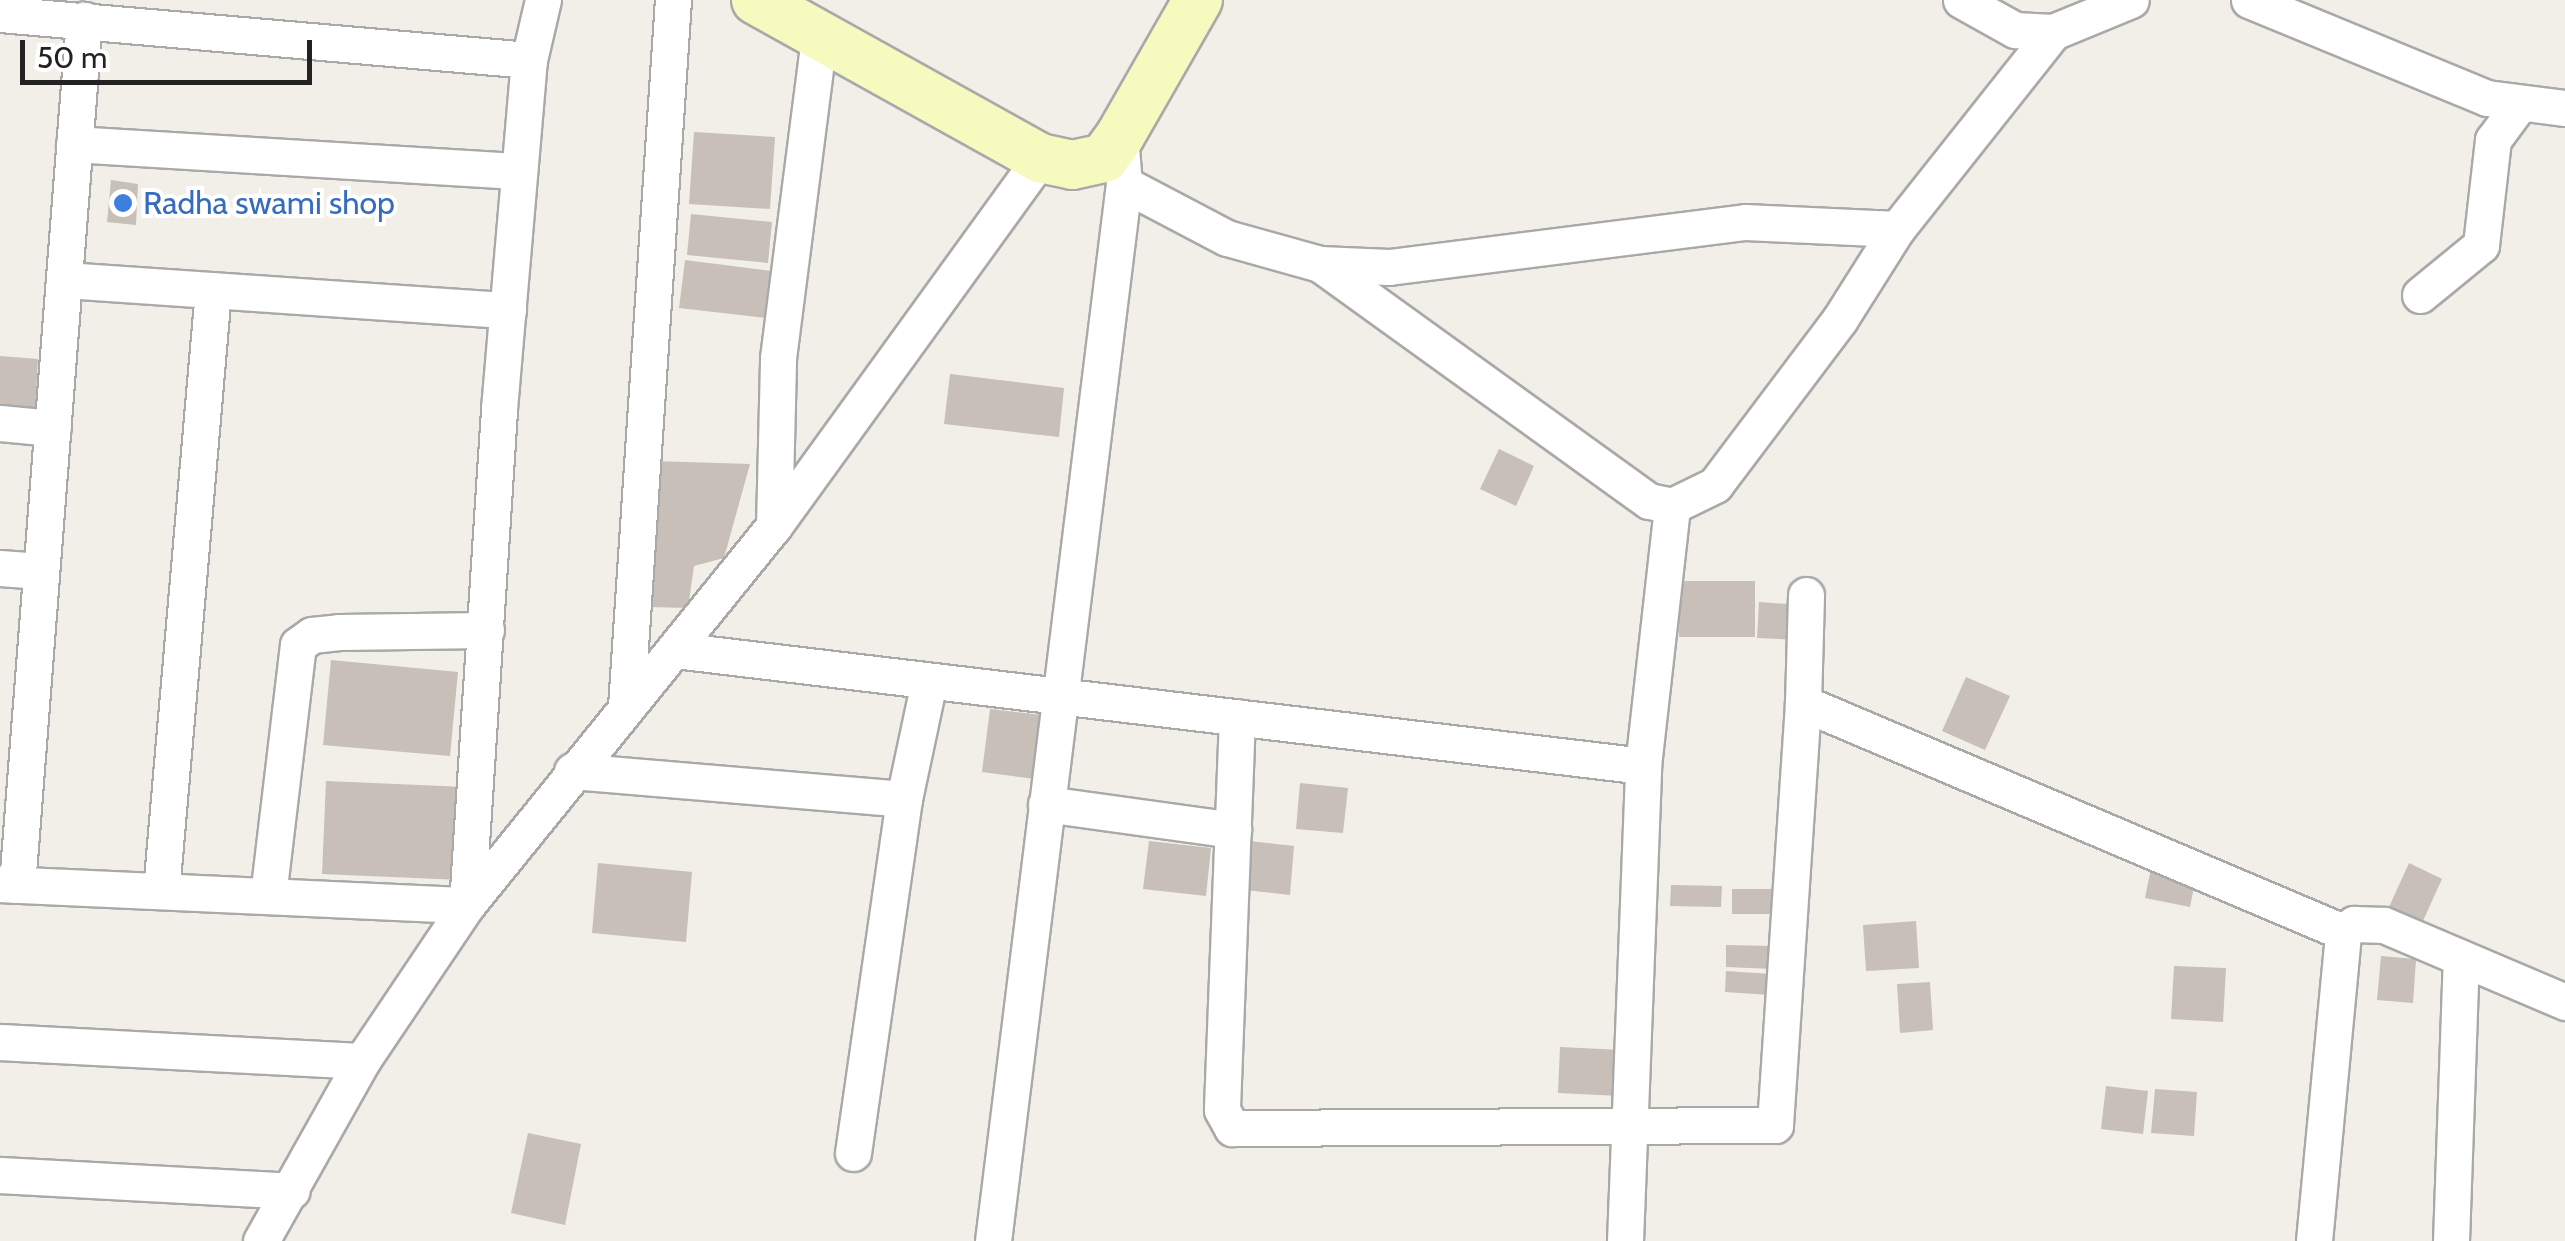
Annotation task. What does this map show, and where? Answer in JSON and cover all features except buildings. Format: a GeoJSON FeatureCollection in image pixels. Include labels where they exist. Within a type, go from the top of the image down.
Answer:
{"type":"FeatureCollection","features":[{"type":"Feature","properties":{"kind":"street"},"geometry":{"type":"LineString","coordinates":[[468,905],[519,172],[529,60],[543,0]]}},
{"type":"Feature","properties":{"kind":"street"},"geometry":{"type":"LineString","coordinates":[[626,707],[674,0]]}},
{"type":"Feature","properties":{"kind":"street"},"geometry":{"type":"LineString","coordinates":[[756,0],[819,40],[1040,158],[1072,165],[1104,158],[1198,0]]}},
{"type":"Feature","properties":{"kind":"street"},"geometry":{"type":"LineString","coordinates":[[1961,0],[2015,30],[2053,32],[2131,0]]}},
{"type":"Feature","properties":{"kind":"street"},"geometry":{"type":"LineString","coordinates":[[2249,0],[2518,106],[2565,108]]}},
{"type":"Feature","properties":{"kind":"street"},"geometry":{"type":"LineString","coordinates":[[0,14],[84,20],[159,13],[529,60]]}},
{"type":"Feature","properties":{"kind":"street"},"geometry":{"type":"LineString","coordinates":[[84,20],[42,571],[8,884],[468,905]]}},
{"type":"Feature","properties":{"kind":"street"},"geometry":{"type":"LineString","coordinates":[[1320,264],[1634,490],[1672,506],[1715,484],[1840,320],[1897,229],[2053,32]]}},
{"type":"Feature","properties":{"kind":"street"},"geometry":{"type":"LineString","coordinates":[[774,526],[778,358],[819,40]]}},
{"type":"Feature","properties":{"kind":"street"},"geometry":{"type":"LineString","coordinates":[[2420,295],[2482,244],[2493,140],[2518,106]]}},
{"type":"Feature","properties":{"kind":"street"},"geometry":{"type":"LineString","coordinates":[[993,1241],[1124,184],[1120,136]]}},
{"type":"Feature","properties":{"kind":"street"},"geometry":{"type":"LineString","coordinates":[[74,144],[519,172]]}},
{"type":"Feature","properties":{"kind":"street"},"geometry":{"type":"LineString","coordinates":[[262,1241],[362,1061],[468,905],[572,771],[774,526],[1040,158]]}},
{"type":"Feature","properties":{"kind":"street"},"geometry":{"type":"LineString","coordinates":[[1124,184],[1227,238],[1320,264],[1389,267],[1745,222],[1897,229]]}},
{"type":"Feature","properties":{"kind":"street"},"geometry":{"type":"LineString","coordinates":[[64,280],[508,310]]}},
{"type":"Feature","properties":{"kind":"street"},"geometry":{"type":"LineString","coordinates":[[161,891],[213,290]]}},
{"type":"Feature","properties":{"kind":"street"},"geometry":{"type":"LineString","coordinates":[[0,423],[53,428]]}},
{"type":"Feature","properties":{"kind":"street"},"geometry":{"type":"LineString","coordinates":[[1625,1241],[1643,766],[1672,506]]}},
{"type":"Feature","properties":{"kind":"street"},"geometry":{"type":"LineString","coordinates":[[0,568],[42,571]]}},
{"type":"Feature","properties":{"kind":"street"},"geometry":{"type":"LineString","coordinates":[[1237,718],[1222,1122],[1246,1130],[1775,1125],[1803,703],[1806,594]]}},
{"type":"Feature","properties":{"kind":"street"},"geometry":{"type":"LineString","coordinates":[[268,896],[298,646],[312,635],[339,632],[486,630]]}},
{"type":"Feature","properties":{"kind":"street"},"geometry":{"type":"LineString","coordinates":[[675,650],[1643,766]]}},
{"type":"Feature","properties":{"kind":"street"},"geometry":{"type":"LineString","coordinates":[[853,1152],[904,799],[929,680]]}},
{"type":"Feature","properties":{"kind":"street"},"geometry":{"type":"LineString","coordinates":[[1803,703],[2343,932]]}},
{"type":"Feature","properties":{"kind":"street"},"geometry":{"type":"LineString","coordinates":[[572,771],[904,799]]}},
{"type":"Feature","properties":{"kind":"street"},"geometry":{"type":"LineString","coordinates":[[1046,804],[1233,830]]}},
{"type":"Feature","properties":{"kind":"street"},"geometry":{"type":"LineString","coordinates":[[2314,1241],[2343,932],[2354,924],[2384,924],[2565,1002]]}},
{"type":"Feature","properties":{"kind":"street"},"geometry":{"type":"LineString","coordinates":[[2452,1241],[2460,958]]}},
{"type":"Feature","properties":{"kind":"street"},"geometry":{"type":"LineString","coordinates":[[0,1042],[362,1061]]}},
{"type":"Feature","properties":{"kind":"street"},"geometry":{"type":"LineString","coordinates":[[0,1175],[292,1191]]}},
{"type":"Feature","properties":{"kind":"place","name":"Radha swami shop"},"geometry":{"type":"Point","coordinates":[123,203]}}]}
